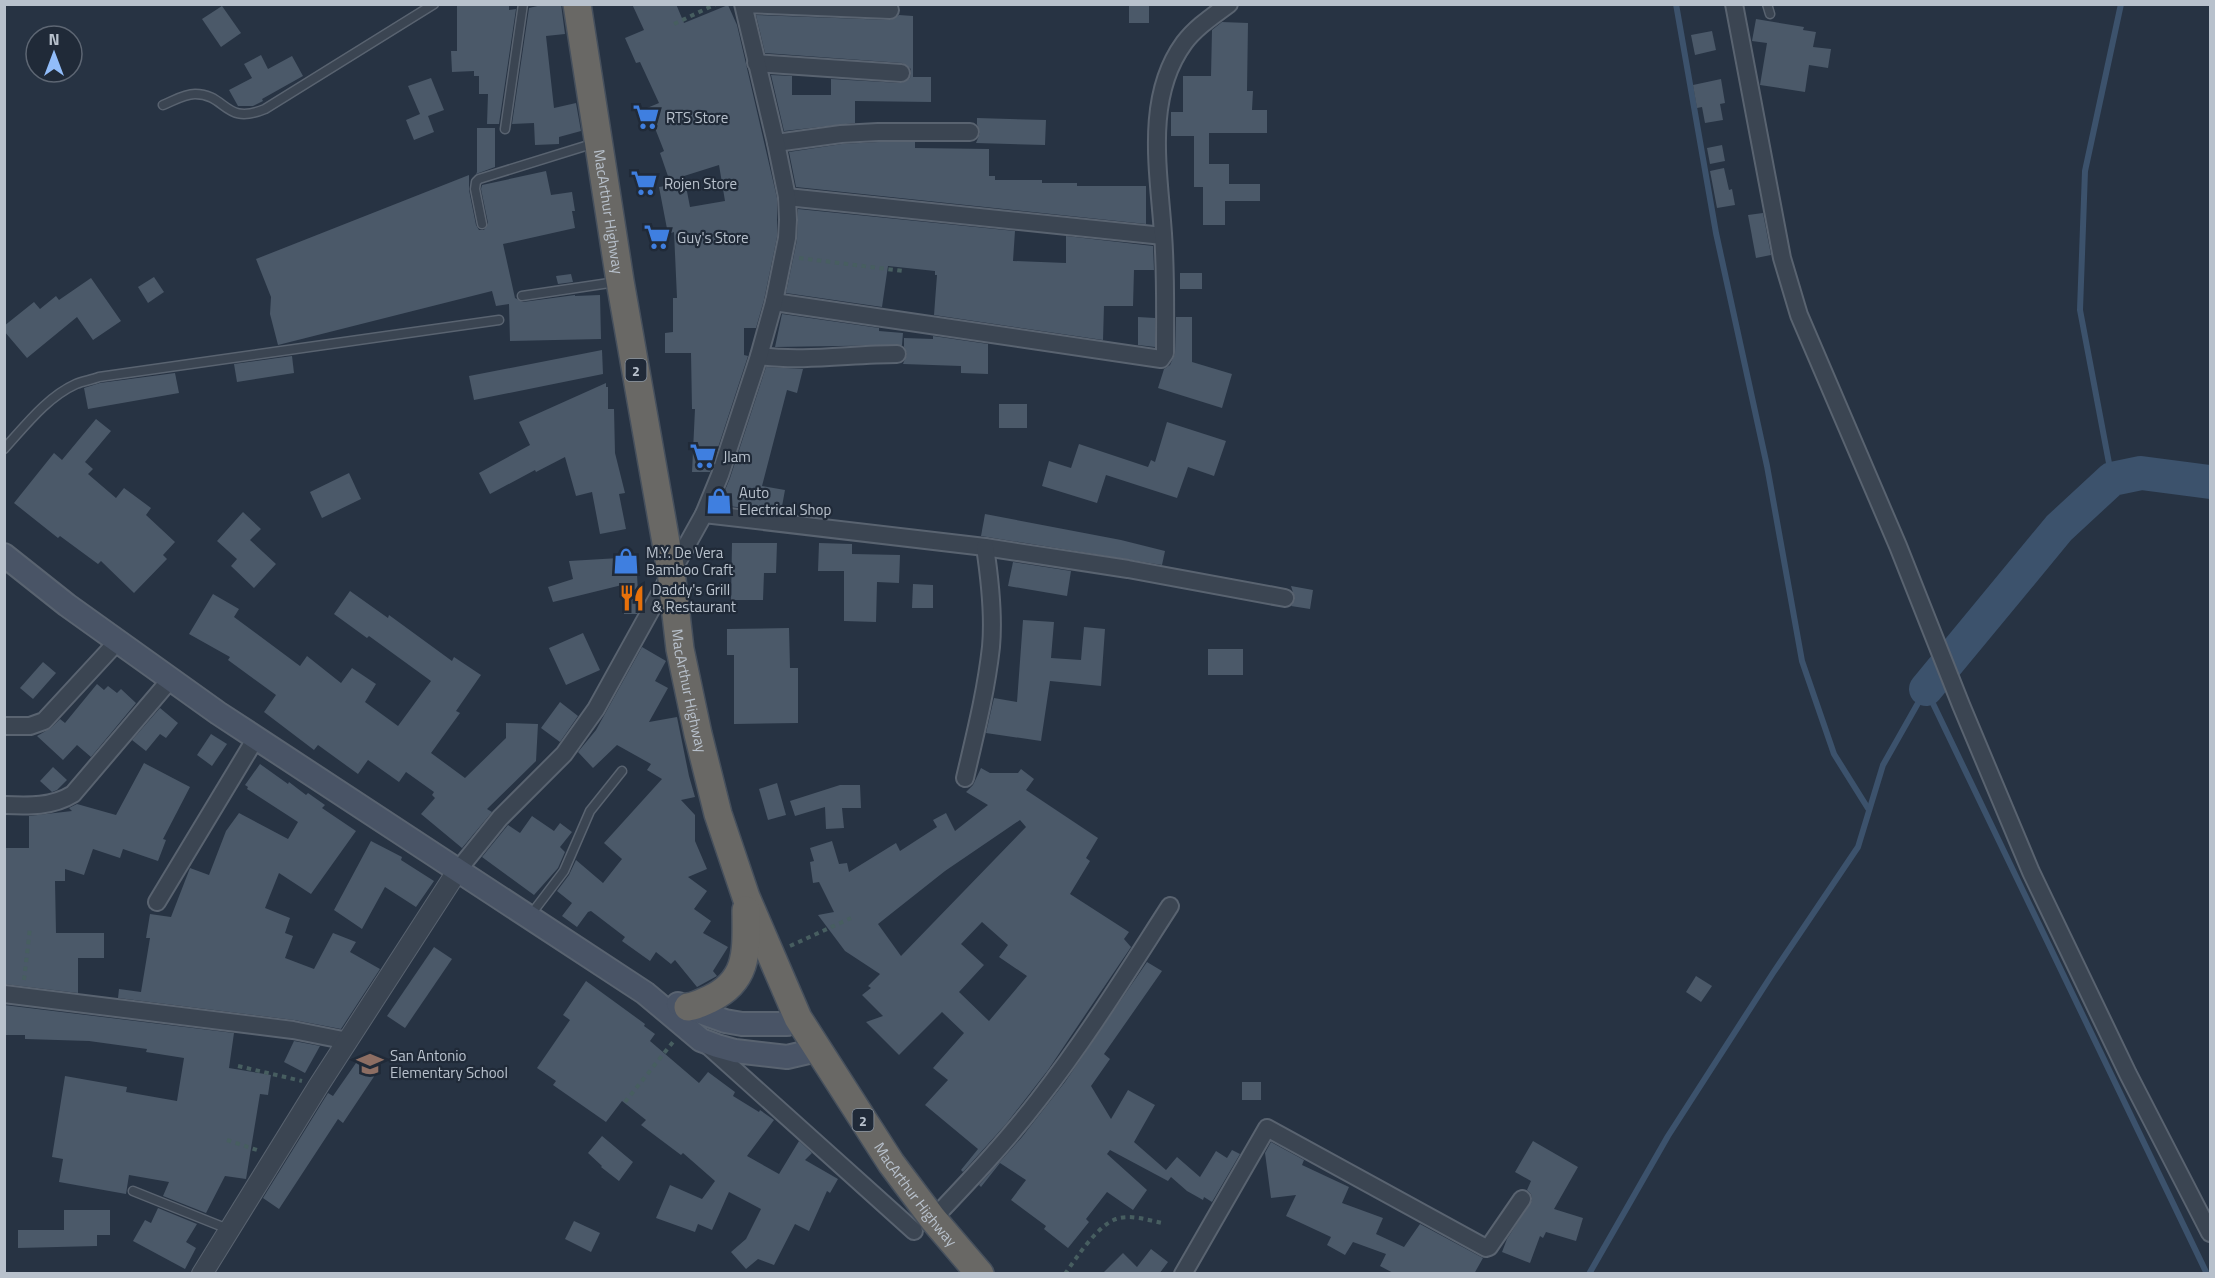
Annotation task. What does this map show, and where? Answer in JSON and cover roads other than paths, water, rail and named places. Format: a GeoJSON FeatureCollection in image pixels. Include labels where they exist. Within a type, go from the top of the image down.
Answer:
{"type":"FeatureCollection","features":[{"type":"Feature","properties":{"kind":"highway","name":"MacArthur Highway"},"geometry":{"type":"LineString","coordinates":[[577,4],[620,281],[671,571],[681,649],[698,734],[718,814],[746,897],[798,1018],[891,1163],[923,1225],[980,1274]]}},
{"type":"Feature","properties":{"kind":"highway"},"geometry":{"type":"LineString","coordinates":[[691,1025],[739,974],[746,954],[746,897]]}},
{"type":"Feature","properties":{"kind":"main road"},"geometry":{"type":"LineString","coordinates":[[4,555],[170,680],[735,1052],[787,1057],[817,1050]]}},
{"type":"Feature","properties":{"kind":"main road"},"geometry":{"type":"LineString","coordinates":[[691,1025],[726,1022],[787,1024],[798,1018]]}},
{"type":"Feature","properties":{"kind":"street"},"geometry":{"type":"LineString","coordinates":[[202,1274],[458,870],[500,818],[564,754],[596,709],[704,514],[720,475],[759,356],[774,302],[784,255],[788,220],[787,197],[776,143],[743,4],[890,10]]}},
{"type":"Feature","properties":{"kind":"street"},"geometry":{"type":"LineString","coordinates":[[774,302],[1161,359],[1165,353],[1158,115],[1165,83],[1173,61],[1202,24],[1229,4]]}},
{"type":"Feature","properties":{"kind":"street"},"geometry":{"type":"LineString","coordinates":[[1734,4],[1782,258],[1812,347],[1898,546],[1960,705],[2036,882],[2128,1074],[2211,1233]]}},
{"type":"Feature","properties":{"kind":"street"},"geometry":{"type":"LineString","coordinates":[[756,63],[901,73]]}},
{"type":"Feature","properties":{"kind":"street"},"geometry":{"type":"LineString","coordinates":[[776,143],[869,132],[970,132]]}},
{"type":"Feature","properties":{"kind":"street"},"geometry":{"type":"LineString","coordinates":[[787,197],[1163,236]]}},
{"type":"Feature","properties":{"kind":"street"},"geometry":{"type":"LineString","coordinates":[[759,356],[799,360],[861,354],[897,354]]}},
{"type":"Feature","properties":{"kind":"street"},"geometry":{"type":"LineString","coordinates":[[704,514],[985,547],[1128,569],[1285,598]]}},
{"type":"Feature","properties":{"kind":"street"},"geometry":{"type":"LineString","coordinates":[[965,778],[981,707],[991,645],[991,592],[985,547]]}},
{"type":"Feature","properties":{"kind":"street"},"geometry":{"type":"LineString","coordinates":[[4,726],[30,726],[44,721],[117,642]]}},
{"type":"Feature","properties":{"kind":"street"},"geometry":{"type":"LineString","coordinates":[[4,805],[47,805],[62,801],[74,794],[170,680]]}},
{"type":"Feature","properties":{"kind":"street"},"geometry":{"type":"LineString","coordinates":[[157,902],[256,738]]}},
{"type":"Feature","properties":{"kind":"street"},"geometry":{"type":"LineString","coordinates":[[691,1025],[923,1225],[995,1154],[1040,1098],[1127,973],[1170,906]]}},
{"type":"Feature","properties":{"kind":"street"},"geometry":{"type":"LineString","coordinates":[[4,994],[292,1030],[348,1041]]}},
{"type":"Feature","properties":{"kind":"street"},"geometry":{"type":"LineString","coordinates":[[1183,1274],[1267,1128],[1486,1248],[1490,1247],[1522,1199]]}},
{"type":"Feature","properties":{"kind":"lane"},"geometry":{"type":"LineString","coordinates":[[163,105],[182,97],[199,94],[212,98],[242,116],[254,114],[434,4]]}},
{"type":"Feature","properties":{"kind":"lane"},"geometry":{"type":"LineString","coordinates":[[506,129],[523,4]]}},
{"type":"Feature","properties":{"kind":"lane"},"geometry":{"type":"LineString","coordinates":[[1767,4],[1770,14]]}},
{"type":"Feature","properties":{"kind":"lane"},"geometry":{"type":"LineString","coordinates":[[482,224],[476,189],[476,182],[480,179],[598,142]]}},
{"type":"Feature","properties":{"kind":"lane"},"geometry":{"type":"LineString","coordinates":[[522,296],[620,281]]}},
{"type":"Feature","properties":{"kind":"lane"},"geometry":{"type":"LineString","coordinates":[[4,449],[56,396],[76,384],[99,377],[499,320]]}},
{"type":"Feature","properties":{"kind":"lane"},"geometry":{"type":"LineString","coordinates":[[529,917],[564,871],[590,811],[622,771]]}},
{"type":"Feature","properties":{"kind":"lane"},"geometry":{"type":"LineString","coordinates":[[133,1191],[228,1230]]}},
{"type":"Feature","properties":{"kind":"waterway"},"geometry":{"type":"LineString","coordinates":[[1676,4],[1716,233],[1767,466],[1802,661],[1834,754],[1869,810]]}},
{"type":"Feature","properties":{"kind":"waterway"},"geometry":{"type":"LineString","coordinates":[[2112,479],[2080,310],[2085,171],[2121,4]]}},
{"type":"Feature","properties":{"kind":"waterway"},"geometry":{"type":"LineString","coordinates":[[1926,689],[2059,528],[2112,479],[2141,473],[2210,482]]}},
{"type":"Feature","properties":{"kind":"waterway"},"geometry":{"type":"LineString","coordinates":[[1926,689],[2207,1274]]}},
{"type":"Feature","properties":{"kind":"waterway"},"geometry":{"type":"LineString","coordinates":[[1589,1274],[1668,1136],[1773,973],[1858,847],[1883,765],[1926,689]]}},
{"type":"Feature","properties":{"kind":"place","name":"RTS Store"},"geometry":{"type":"Point","coordinates":[646,117]}},
{"type":"Feature","properties":{"kind":"place","name":"Rojen Store"},"geometry":{"type":"Point","coordinates":[644,183]}},
{"type":"Feature","properties":{"kind":"place","name":"Guy's Store"},"geometry":{"type":"Point","coordinates":[657,237]}},
{"type":"Feature","properties":{"kind":"place","name":"Jlam"},"geometry":{"type":"Point","coordinates":[703,456]}},
{"type":"Feature","properties":{"kind":"place","name":"Auto Electrical Shop"},"geometry":{"type":"Point","coordinates":[719,501]}},
{"type":"Feature","properties":{"kind":"place","name":"M.Y. De Vera Bamboo Craft"},"geometry":{"type":"Point","coordinates":[626,561]}},
{"type":"Feature","properties":{"kind":"place","name":"Daddy's Grill & Restaurant"},"geometry":{"type":"Point","coordinates":[632,598]}},
{"type":"Feature","properties":{"kind":"place","name":"San Antonio Elementary School"},"geometry":{"type":"Point","coordinates":[370,1064]}}]}
